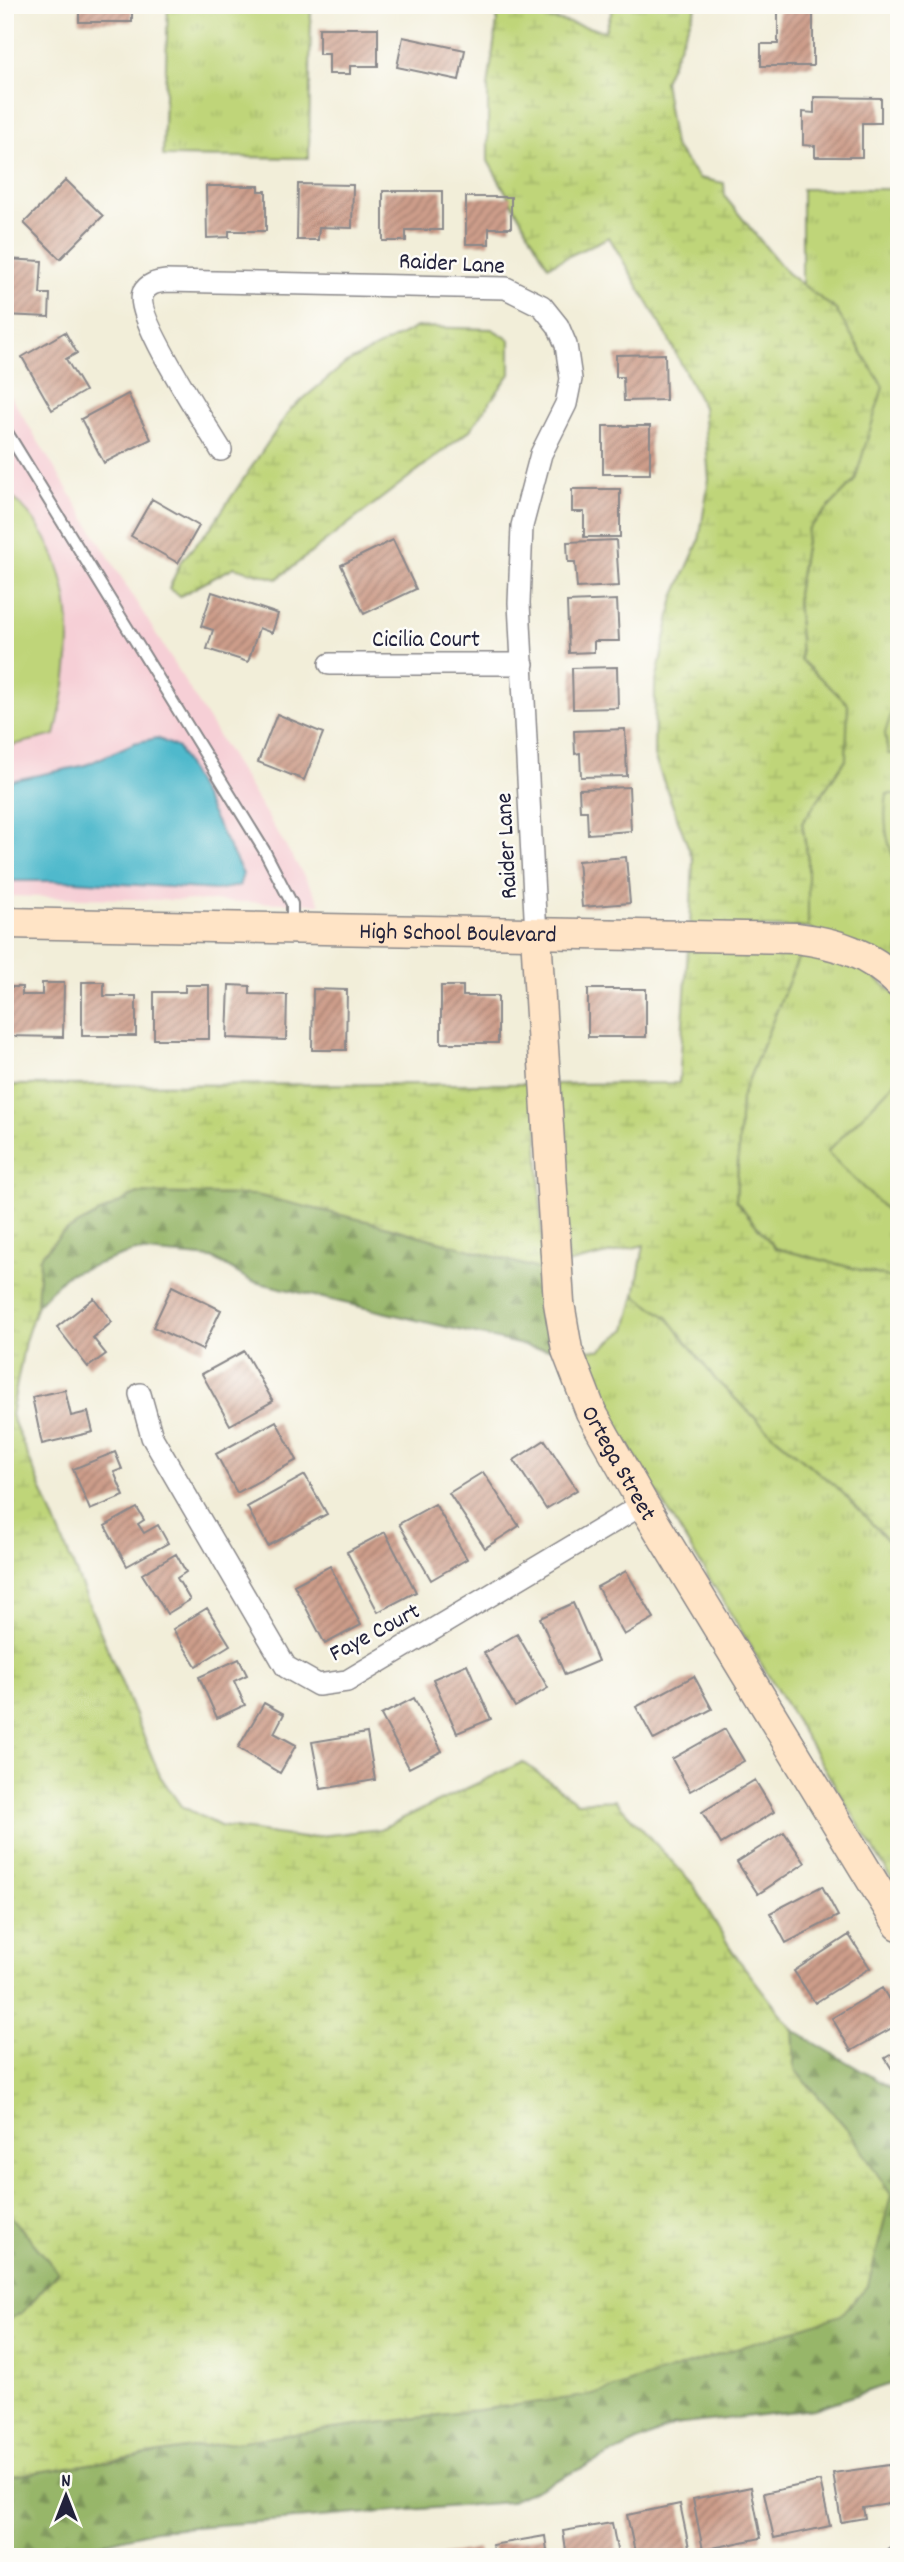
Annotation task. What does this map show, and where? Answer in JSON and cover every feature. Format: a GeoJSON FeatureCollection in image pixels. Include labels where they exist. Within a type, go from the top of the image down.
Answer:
{"type":"FeatureCollection","features":[{"type":"Feature","properties":{"kind":"street","name":"Raider Lane"},"geometry":{"type":"LineString","coordinates":[[221,450],[148,326],[141,301],[144,292],[152,283],[166,281],[506,288],[542,306],[558,326],[566,345],[571,379],[566,404],[541,454],[523,526],[519,603],[536,935]]}},
{"type":"Feature","properties":{"kind":"street","name":"Cicilia Court"},"geometry":{"type":"LineString","coordinates":[[330,664],[523,664]]}},
{"type":"Feature","properties":{"kind":"street","name":"High School Boulevard"},"geometry":{"type":"LineString","coordinates":[[5,923],[796,938],[827,942],[858,952],[899,983]]}},
{"type":"Feature","properties":{"kind":"street","name":"Ortega Street"},"geometry":{"type":"LineString","coordinates":[[536,935],[559,1303],[567,1350],[591,1412],[643,1504],[899,1925]]}},
{"type":"Feature","properties":{"kind":"street","name":"Faye Court"},"geometry":{"type":"LineString","coordinates":[[141,1394],[152,1437],[286,1667],[318,1685],[347,1681],[643,1504]]}},
{"type":"Feature","properties":{"kind":"lane"},"geometry":{"type":"LineString","coordinates":[[5,429],[264,850],[292,904],[292,929]]}},
{"type":"Feature","properties":{"kind":"shaded area"},"geometry":{"type":"Polygon","coordinates":[[[5,387],[321,904],[5,896],[5,387]]]}},
{"type":"Feature","properties":{"kind":"green space"},"geometry":{"type":"Polygon","coordinates":[[[168,5],[311,5],[309,158],[163,156],[168,5]]]}},
{"type":"Feature","properties":{"kind":"green space"},"geometry":{"type":"Polygon","coordinates":[[[614,5],[697,5],[664,81],[674,146],[699,178],[724,183],[725,197],[787,273],[836,310],[883,387],[855,480],[808,529],[797,594],[801,660],[848,704],[846,759],[802,823],[808,861],[808,928],[690,926],[693,860],[654,756],[655,686],[674,597],[699,541],[709,479],[703,407],[665,332],[609,237],[548,266],[488,161],[488,87],[499,7],[605,31],[614,5]]]}},
{"type":"Feature","properties":{"kind":"green space"},"geometry":{"type":"Polygon","coordinates":[[[802,189],[899,189],[899,969],[808,928],[808,861],[802,823],[846,759],[801,660],[797,594],[808,529],[855,480],[836,310],[802,285],[802,189]]]}},
{"type":"Feature","properties":{"kind":"green space"},"geometry":{"type":"Polygon","coordinates":[[[417,327],[492,329],[510,340],[510,374],[470,430],[277,579],[234,567],[180,596],[169,589],[181,561],[211,527],[290,410],[346,363],[417,327]]]}},
{"type":"Feature","properties":{"kind":"green space"},"geometry":{"type":"Polygon","coordinates":[[[5,489],[27,511],[52,550],[67,602],[69,628],[66,681],[55,735],[5,747],[5,489]]]}},
{"type":"Feature","properties":{"kind":"green space"},"geometry":{"type":"Polygon","coordinates":[[[899,690],[899,754],[888,754],[885,733],[899,690]]]}},
{"type":"Feature","properties":{"kind":"green space"},"geometry":{"type":"Polygon","coordinates":[[[887,794],[899,794],[899,868],[887,832],[887,794]]]}},
{"type":"Feature","properties":{"kind":"green space"},"geometry":{"type":"Polygon","coordinates":[[[688,948],[802,949],[741,1098],[736,1201],[775,1248],[899,1280],[899,1552],[841,1491],[772,1434],[716,1380],[668,1318],[635,1295],[644,1245],[567,1264],[555,1084],[679,1083],[688,948]]]}},
{"type":"Feature","properties":{"kind":"green space"},"geometry":{"type":"Polygon","coordinates":[[[801,951],[828,956],[854,966],[878,980],[899,998],[899,1280],[775,1248],[736,1201],[741,1098],[801,951]]]}},
{"type":"Feature","properties":{"kind":"green space"},"geometry":{"type":"Polygon","coordinates":[[[899,1078],[899,1223],[827,1152],[899,1078]]]}},
{"type":"Feature","properties":{"kind":"green space"},"geometry":{"type":"Polygon","coordinates":[[[536,1084],[543,1270],[367,1221],[256,1195],[137,1193],[62,1233],[40,1257],[37,1305],[25,1341],[11,1415],[160,1776],[181,1806],[220,1826],[303,1838],[380,1829],[523,1762],[577,1802],[615,1800],[693,1884],[732,1951],[793,2030],[795,2070],[849,2131],[891,2195],[868,2286],[841,2315],[593,2395],[211,2445],[5,2477],[5,2322],[23,2312],[58,2272],[5,2209],[5,1085],[536,1084]]]}},
{"type":"Feature","properties":{"kind":"green space"},"geometry":{"type":"Polygon","coordinates":[[[137,1193],[256,1195],[367,1221],[542,1270],[557,1349],[535,1348],[251,1281],[212,1258],[135,1251],[66,1275],[37,1305],[40,1257],[62,1233],[137,1193]]]}},
{"type":"Feature","properties":{"kind":"green space"},"geometry":{"type":"Polygon","coordinates":[[[635,1295],[668,1318],[716,1380],[772,1434],[841,1491],[899,1552],[899,1891],[590,1382],[577,1349],[600,1350],[626,1329],[635,1295]]]}},
{"type":"Feature","properties":{"kind":"green space"},"geometry":{"type":"Polygon","coordinates":[[[793,2030],[899,2093],[899,2381],[814,2409],[674,2425],[509,2502],[155,2530],[48,2557],[5,2557],[5,2477],[211,2445],[849,2131],[795,2070],[793,2030]]]}},
{"type":"Feature","properties":{"kind":"green space"},"geometry":{"type":"Polygon","coordinates":[[[5,2209],[58,2272],[23,2312],[5,2322],[5,2209]]]}},
{"type":"Feature","properties":{"kind":"water"},"geometry":{"type":"Polygon","coordinates":[[[157,738],[178,748],[243,874],[239,886],[216,890],[74,881],[5,881],[5,782],[86,765],[134,743],[157,738]]]}},
{"type":"Feature","properties":{"kind":"building"},"geometry":{"type":"Polygon","coordinates":[[[79,5],[132,5],[132,22],[79,22],[79,5]]]}},
{"type":"Feature","properties":{"kind":"building"},"geometry":{"type":"Polygon","coordinates":[[[778,9],[813,9],[813,66],[761,66],[761,44],[778,44],[778,9]]]}},
{"type":"Feature","properties":{"kind":"building"},"geometry":{"type":"Polygon","coordinates":[[[319,28],[378,28],[378,66],[350,66],[350,74],[329,74],[329,54],[319,54],[319,28]]]}},
{"type":"Feature","properties":{"kind":"building"},"geometry":{"type":"Polygon","coordinates":[[[403,37],[465,50],[459,80],[397,67],[403,37]]]}},
{"type":"Feature","properties":{"kind":"building"},"geometry":{"type":"Polygon","coordinates":[[[814,97],[881,98],[881,123],[862,123],[862,157],[815,157],[815,146],[803,145],[803,112],[814,113],[814,97]]]}},
{"type":"Feature","properties":{"kind":"building"},"geometry":{"type":"Polygon","coordinates":[[[66,180],[103,216],[60,259],[24,223],[66,180]]]}},
{"type":"Feature","properties":{"kind":"building"},"geometry":{"type":"Polygon","coordinates":[[[298,184],[353,185],[352,228],[319,227],[318,240],[297,240],[298,184]]]}},
{"type":"Feature","properties":{"kind":"building"},"geometry":{"type":"Polygon","coordinates":[[[206,186],[259,186],[259,191],[266,191],[266,231],[229,231],[229,237],[207,238],[206,186]]]}},
{"type":"Feature","properties":{"kind":"building"},"geometry":{"type":"Polygon","coordinates":[[[383,191],[442,191],[442,230],[406,230],[406,241],[383,241],[383,191]]]}},
{"type":"Feature","properties":{"kind":"building"},"geometry":{"type":"Polygon","coordinates":[[[466,197],[511,197],[511,228],[489,228],[489,244],[466,244],[466,197]]]}},
{"type":"Feature","properties":{"kind":"building"},"geometry":{"type":"Polygon","coordinates":[[[5,259],[42,261],[40,294],[50,294],[49,317],[5,315],[5,259]]]}},
{"type":"Feature","properties":{"kind":"building"},"geometry":{"type":"Polygon","coordinates":[[[65,332],[77,353],[66,359],[85,391],[52,410],[22,357],[65,332]]]}},
{"type":"Feature","properties":{"kind":"building"},"geometry":{"type":"Polygon","coordinates":[[[665,354],[666,400],[624,401],[623,377],[616,377],[616,355],[665,354]]]}},
{"type":"Feature","properties":{"kind":"building"},"geometry":{"type":"Polygon","coordinates":[[[128,394],[151,439],[104,463],[81,419],[128,394]]]}},
{"type":"Feature","properties":{"kind":"building"},"geometry":{"type":"Polygon","coordinates":[[[603,426],[650,426],[650,474],[603,474],[603,426]]]}},
{"type":"Feature","properties":{"kind":"building"},"geometry":{"type":"Polygon","coordinates":[[[572,489],[620,489],[620,537],[584,537],[584,512],[572,512],[572,489]]]}},
{"type":"Feature","properties":{"kind":"building"},"geometry":{"type":"Polygon","coordinates":[[[152,499],[199,526],[178,563],[131,536],[152,499]]]}},
{"type":"Feature","properties":{"kind":"building"},"geometry":{"type":"Polygon","coordinates":[[[393,540],[416,589],[364,614],[341,565],[393,540]]]}},
{"type":"Feature","properties":{"kind":"building"},"geometry":{"type":"Polygon","coordinates":[[[616,540],[619,586],[577,588],[575,562],[568,562],[567,542],[616,540]]]}},
{"type":"Feature","properties":{"kind":"building"},"geometry":{"type":"Polygon","coordinates":[[[212,592],[278,614],[272,633],[259,628],[248,662],[207,649],[213,630],[201,626],[212,592]]]}},
{"type":"Feature","properties":{"kind":"building"},"geometry":{"type":"Polygon","coordinates":[[[617,600],[619,641],[594,641],[594,652],[569,653],[567,602],[617,600]]]}},
{"type":"Feature","properties":{"kind":"building"},"geometry":{"type":"Polygon","coordinates":[[[617,667],[618,708],[573,709],[572,668],[617,667]]]}},
{"type":"Feature","properties":{"kind":"building"},"geometry":{"type":"Polygon","coordinates":[[[277,714],[323,733],[304,780],[258,762],[277,714]]]}},
{"type":"Feature","properties":{"kind":"building"},"geometry":{"type":"Polygon","coordinates":[[[625,729],[627,776],[581,777],[580,753],[575,754],[574,731],[625,729]]]}},
{"type":"Feature","properties":{"kind":"building"},"geometry":{"type":"Polygon","coordinates":[[[629,787],[631,831],[588,834],[587,811],[580,811],[579,789],[629,787]]]}},
{"type":"Feature","properties":{"kind":"building"},"geometry":{"type":"Polygon","coordinates":[[[626,857],[630,903],[582,907],[578,861],[626,857]]]}},
{"type":"Feature","properties":{"kind":"building"},"geometry":{"type":"Polygon","coordinates":[[[82,982],[104,982],[104,996],[136,996],[136,1036],[82,1036],[82,982]]]}},
{"type":"Feature","properties":{"kind":"building"},"geometry":{"type":"Polygon","coordinates":[[[42,983],[64,983],[63,1037],[5,1036],[5,987],[22,987],[22,995],[42,995],[42,983]]]}},
{"type":"Feature","properties":{"kind":"building"},"geometry":{"type":"Polygon","coordinates":[[[185,985],[209,985],[209,1039],[154,1039],[154,992],[185,992],[185,985]]]}},
{"type":"Feature","properties":{"kind":"building"},"geometry":{"type":"Polygon","coordinates":[[[229,985],[250,986],[250,994],[287,995],[286,1040],[227,1038],[229,985]]]}},
{"type":"Feature","properties":{"kind":"building"},"geometry":{"type":"Polygon","coordinates":[[[441,986],[463,986],[463,996],[498,996],[498,1043],[441,1043],[441,986]]]}},
{"type":"Feature","properties":{"kind":"building"},"geometry":{"type":"Polygon","coordinates":[[[313,989],[347,990],[346,1050],[312,1050],[313,989]]]}},
{"type":"Feature","properties":{"kind":"building"},"geometry":{"type":"Polygon","coordinates":[[[588,989],[646,989],[646,1037],[588,1037],[588,989]]]}},
{"type":"Feature","properties":{"kind":"building"},"geometry":{"type":"Polygon","coordinates":[[[172,1286],[221,1310],[202,1350],[153,1327],[172,1286]]]}},
{"type":"Feature","properties":{"kind":"building"},"geometry":{"type":"Polygon","coordinates":[[[94,1298],[112,1322],[93,1338],[106,1354],[88,1367],[57,1327],[94,1298]]]}},
{"type":"Feature","properties":{"kind":"building"},"geometry":{"type":"Polygon","coordinates":[[[244,1351],[273,1401],[230,1425],[202,1374],[244,1351]]]}},
{"type":"Feature","properties":{"kind":"building"},"geometry":{"type":"Polygon","coordinates":[[[65,1390],[71,1416],[88,1412],[93,1432],[42,1444],[32,1397],[65,1390]]]}},
{"type":"Feature","properties":{"kind":"building"},"geometry":{"type":"Polygon","coordinates":[[[276,1421],[297,1460],[237,1493],[216,1454],[276,1421]]]}},
{"type":"Feature","properties":{"kind":"building"},"geometry":{"type":"Polygon","coordinates":[[[545,1440],[577,1490],[546,1509],[514,1460],[545,1440]]]}},
{"type":"Feature","properties":{"kind":"building"},"geometry":{"type":"Polygon","coordinates":[[[115,1452],[122,1469],[114,1472],[124,1496],[90,1510],[73,1469],[115,1452]]]}},
{"type":"Feature","properties":{"kind":"building"},"geometry":{"type":"Polygon","coordinates":[[[483,1472],[519,1526],[485,1548],[449,1493],[483,1472]]]}},
{"type":"Feature","properties":{"kind":"building"},"geometry":{"type":"Polygon","coordinates":[[[305,1475],[327,1514],[268,1546],[247,1507],[305,1475]]]}},
{"type":"Feature","properties":{"kind":"building"},"geometry":{"type":"Polygon","coordinates":[[[435,1504],[467,1559],[431,1580],[399,1524],[435,1504]]]}},
{"type":"Feature","properties":{"kind":"building"},"geometry":{"type":"Polygon","coordinates":[[[137,1508],[144,1520],[138,1524],[144,1533],[158,1525],[168,1543],[127,1566],[105,1526],[137,1508]]]}},
{"type":"Feature","properties":{"kind":"building"},"geometry":{"type":"Polygon","coordinates":[[[385,1532],[416,1592],[378,1612],[347,1552],[385,1532]]]}},
{"type":"Feature","properties":{"kind":"building"},"geometry":{"type":"Polygon","coordinates":[[[176,1554],[186,1572],[177,1578],[190,1600],[167,1614],[142,1574],[176,1554]]]}},
{"type":"Feature","properties":{"kind":"building"},"geometry":{"type":"Polygon","coordinates":[[[330,1566],[361,1625],[325,1644],[294,1585],[330,1566]]]}},
{"type":"Feature","properties":{"kind":"building"},"geometry":{"type":"Polygon","coordinates":[[[626,1571],[654,1618],[624,1635],[597,1587],[626,1571]]]}},
{"type":"Feature","properties":{"kind":"building"},"geometry":{"type":"Polygon","coordinates":[[[573,1603],[598,1661],[565,1675],[540,1618],[573,1603]]]}},
{"type":"Feature","properties":{"kind":"building"},"geometry":{"type":"Polygon","coordinates":[[[207,1608],[230,1645],[196,1666],[173,1629],[207,1608]]]}},
{"type":"Feature","properties":{"kind":"building"},"geometry":{"type":"Polygon","coordinates":[[[517,1634],[548,1688],[515,1707],[484,1653],[517,1634]]]}},
{"type":"Feature","properties":{"kind":"building"},"geometry":{"type":"Polygon","coordinates":[[[239,1659],[247,1675],[234,1681],[245,1705],[217,1718],[199,1677],[239,1659]]]}},
{"type":"Feature","properties":{"kind":"building"},"geometry":{"type":"Polygon","coordinates":[[[467,1664],[491,1719],[457,1733],[433,1679],[467,1664]]]}},
{"type":"Feature","properties":{"kind":"building"},"geometry":{"type":"Polygon","coordinates":[[[694,1676],[712,1709],[654,1740],[636,1707],[694,1676]]]}},
{"type":"Feature","properties":{"kind":"building"},"geometry":{"type":"Polygon","coordinates":[[[414,1698],[442,1751],[409,1768],[381,1715],[414,1698]]]}},
{"type":"Feature","properties":{"kind":"building"},"geometry":{"type":"Polygon","coordinates":[[[264,1703],[284,1714],[274,1733],[296,1745],[280,1773],[238,1748],[264,1703]]]}},
{"type":"Feature","properties":{"kind":"building"},"geometry":{"type":"Polygon","coordinates":[[[725,1729],[744,1761],[690,1791],[672,1759],[725,1729]]]}},
{"type":"Feature","properties":{"kind":"building"},"geometry":{"type":"Polygon","coordinates":[[[367,1733],[375,1780],[321,1789],[312,1742],[367,1733]]]}},
{"type":"Feature","properties":{"kind":"building"},"geometry":{"type":"Polygon","coordinates":[[[755,1780],[774,1812],[721,1844],[702,1812],[755,1780]]]}},
{"type":"Feature","properties":{"kind":"building"},"geometry":{"type":"Polygon","coordinates":[[[784,1832],[805,1863],[758,1894],[737,1862],[784,1832]]]}},
{"type":"Feature","properties":{"kind":"building"},"geometry":{"type":"Polygon","coordinates":[[[822,1886],[838,1916],[786,1943],[770,1913],[822,1886]]]}},
{"type":"Feature","properties":{"kind":"building"},"geometry":{"type":"Polygon","coordinates":[[[849,1935],[870,1968],[815,2003],[794,1971],[849,1935]]]}},
{"type":"Feature","properties":{"kind":"building"},"geometry":{"type":"Polygon","coordinates":[[[882,1988],[899,2016],[899,2024],[851,2051],[832,2018],[882,1988]]]}},
{"type":"Feature","properties":{"kind":"building"},"geometry":{"type":"Polygon","coordinates":[[[899,2050],[899,2080],[885,2058],[899,2050]]]}},
{"type":"Feature","properties":{"kind":"building"},"geometry":{"type":"Polygon","coordinates":[[[889,2465],[895,2503],[863,2508],[865,2518],[841,2522],[833,2473],[889,2465]]]}},
{"type":"Feature","properties":{"kind":"building"},"geometry":{"type":"Polygon","coordinates":[[[820,2481],[830,2526],[774,2538],[764,2493],[820,2481]]]}},
{"type":"Feature","properties":{"kind":"building"},"geometry":{"type":"Polygon","coordinates":[[[751,2487],[761,2538],[703,2550],[693,2499],[751,2487]]]}},
{"type":"Feature","properties":{"kind":"building"},"geometry":{"type":"Polygon","coordinates":[[[680,2504],[691,2557],[636,2557],[627,2515],[680,2504]]]}},
{"type":"Feature","properties":{"kind":"building"},"geometry":{"type":"Polygon","coordinates":[[[612,2523],[618,2555],[567,2557],[563,2531],[612,2523]]]}},
{"type":"Feature","properties":{"kind":"building"},"geometry":{"type":"Polygon","coordinates":[[[545,2536],[548,2557],[495,2557],[492,2545],[545,2536]]]}},
{"type":"Feature","properties":{"kind":"building"},"geometry":{"type":"Polygon","coordinates":[[[478,2549],[480,2557],[442,2557],[442,2555],[478,2549]]]}}]}
